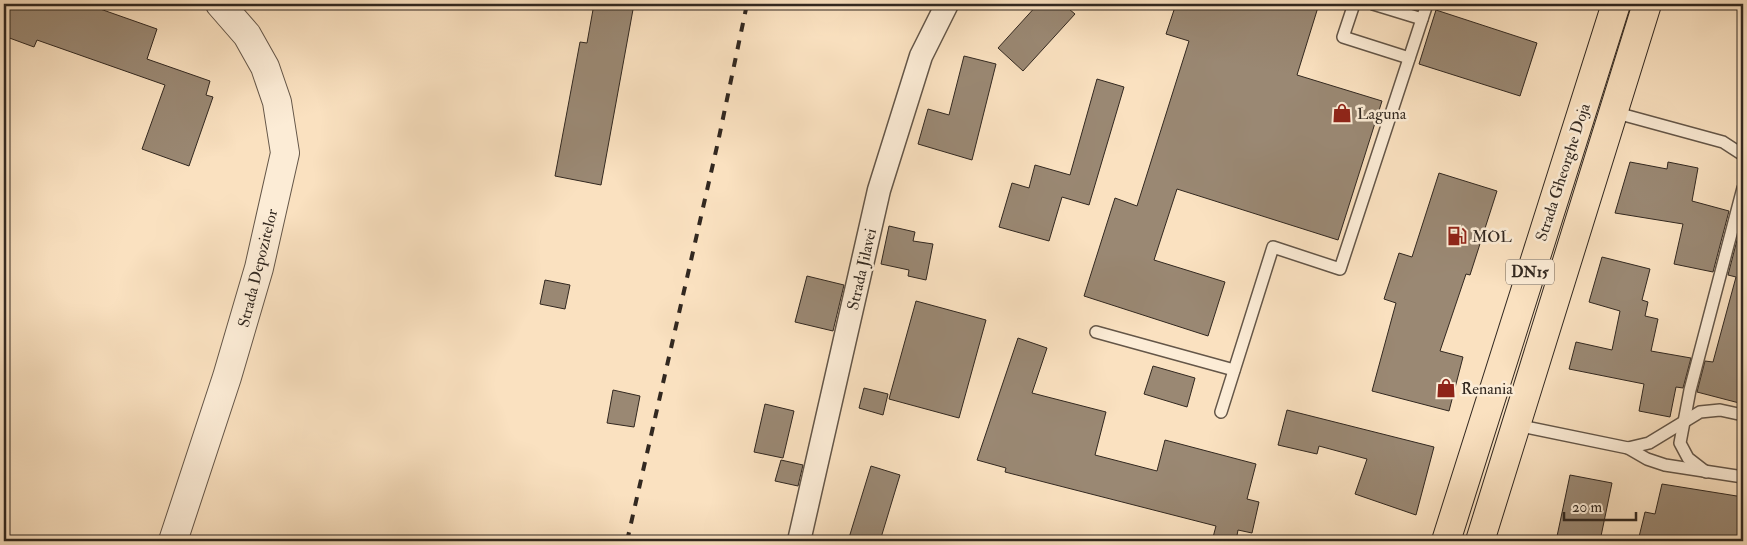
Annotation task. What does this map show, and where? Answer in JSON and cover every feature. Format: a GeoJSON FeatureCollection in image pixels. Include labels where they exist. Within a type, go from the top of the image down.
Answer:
{"type":"FeatureCollection","features":[{"type":"Feature","properties":{"kind":"main road","name":"Strada Gheorghe Doja"},"geometry":{"type":"LineString","coordinates":[[1446,541],[1616,4]]}},
{"type":"Feature","properties":{"kind":"main road","name":"Strada Gheorghe Doja"},"geometry":{"type":"LineString","coordinates":[[1480,541],[1647,4]]}},
{"type":"Feature","properties":{"kind":"street","name":"Strada Depozitelor"},"geometry":{"type":"LineString","coordinates":[[173,541],[228,377],[260,268],[285,153],[278,102],[266,68],[247,35],[220,4]]}},
{"type":"Feature","properties":{"kind":"street","name":"Strada Jilavei"},"geometry":{"type":"LineString","coordinates":[[799,541],[879,190],[921,56],[947,4]]}},
{"type":"Feature","properties":{"kind":"lane"},"geometry":{"type":"LineString","coordinates":[[1354,4],[1344,37],[1409,58]]}},
{"type":"Feature","properties":{"kind":"lane"},"geometry":{"type":"LineString","coordinates":[[1374,4],[1422,18]]}},
{"type":"Feature","properties":{"kind":"lane"},"geometry":{"type":"LineString","coordinates":[[1221,412],[1273,247],[1340,269],[1427,4]]}},
{"type":"Feature","properties":{"kind":"lane"},"geometry":{"type":"LineString","coordinates":[[1612,112],[1723,142],[1743,155]]}},
{"type":"Feature","properties":{"kind":"lane"},"geometry":{"type":"LineString","coordinates":[[1706,472],[1688,458],[1680,443],[1682,424],[1743,188]]}},
{"type":"Feature","properties":{"kind":"lane"},"geometry":{"type":"LineString","coordinates":[[1096,332],[1234,370]]}},
{"type":"Feature","properties":{"kind":"lane"},"geometry":{"type":"LineString","coordinates":[[1628,448],[1649,443],[1700,412],[1720,410],[1743,415]]}},
{"type":"Feature","properties":{"kind":"lane"},"geometry":{"type":"LineString","coordinates":[[1516,425],[1628,448],[1647,459],[1665,465],[1743,477]]}},
{"type":"Feature","properties":{"kind":"building"},"geometry":{"type":"Polygon","coordinates":[[[4,4],[86,4],[157,29],[147,59],[210,81],[206,95],[213,97],[189,166],[142,149],[165,85],[37,40],[34,47],[4,36],[4,4]]]}},
{"type":"Feature","properties":{"kind":"building"},"geometry":{"type":"Polygon","coordinates":[[[594,4],[634,4],[601,185],[555,176],[580,42],[587,43],[594,4]]]}},
{"type":"Feature","properties":{"kind":"building"},"geometry":{"type":"Polygon","coordinates":[[[1038,4],[1063,4],[1075,14],[1023,71],[998,48],[1038,4]]]}},
{"type":"Feature","properties":{"kind":"building"},"geometry":{"type":"Polygon","coordinates":[[[1176,4],[1319,4],[1297,75],[1382,101],[1338,240],[1177,189],[1154,260],[1225,282],[1208,336],[1084,296],[1115,198],[1137,206],[1189,41],[1166,34],[1176,4]]]}},
{"type":"Feature","properties":{"kind":"building"},"geometry":{"type":"Polygon","coordinates":[[[1436,10],[1537,43],[1520,96],[1419,64],[1436,10]]]}},
{"type":"Feature","properties":{"kind":"building"},"geometry":{"type":"Polygon","coordinates":[[[964,56],[996,64],[972,160],[918,144],[928,109],[949,115],[964,56]]]}},
{"type":"Feature","properties":{"kind":"building"},"geometry":{"type":"Polygon","coordinates":[[[1097,79],[1124,87],[1089,205],[1062,197],[1049,241],[999,227],[1012,183],[1029,188],[1035,165],[1070,175],[1097,79]]]}},
{"type":"Feature","properties":{"kind":"building"},"geometry":{"type":"Polygon","coordinates":[[[1630,162],[1667,169],[1668,162],[1698,168],[1692,201],[1729,211],[1713,272],[1674,264],[1683,224],[1615,213],[1630,162]]]}},
{"type":"Feature","properties":{"kind":"building"},"geometry":{"type":"Polygon","coordinates":[[[1439,173],[1497,191],[1470,275],[1466,274],[1440,351],[1463,357],[1449,411],[1372,391],[1396,303],[1384,299],[1399,253],[1412,257],[1439,173]]]}},
{"type":"Feature","properties":{"kind":"building"},"geometry":{"type":"Polygon","coordinates":[[[1743,217],[1743,404],[1697,392],[1705,361],[1713,362],[1736,277],[1728,275],[1743,217]]]}},
{"type":"Feature","properties":{"kind":"building"},"geometry":{"type":"Polygon","coordinates":[[[889,226],[915,232],[913,241],[933,244],[926,280],[908,276],[909,270],[881,264],[889,226]]]}},
{"type":"Feature","properties":{"kind":"building"},"geometry":{"type":"Polygon","coordinates":[[[1602,257],[1650,269],[1642,300],[1648,302],[1645,316],[1658,319],[1651,351],[1691,358],[1683,388],[1676,387],[1670,417],[1639,411],[1644,384],[1569,369],[1576,342],[1612,350],[1620,311],[1589,302],[1602,257]]]}},
{"type":"Feature","properties":{"kind":"building"},"geometry":{"type":"Polygon","coordinates":[[[807,276],[844,285],[833,331],[795,322],[807,276]]]}},
{"type":"Feature","properties":{"kind":"building"},"geometry":{"type":"Polygon","coordinates":[[[545,280],[570,285],[565,309],[540,304],[545,280]]]}},
{"type":"Feature","properties":{"kind":"building"},"geometry":{"type":"Polygon","coordinates":[[[916,301],[986,320],[959,418],[889,399],[916,301]]]}},
{"type":"Feature","properties":{"kind":"building"},"geometry":{"type":"Polygon","coordinates":[[[1018,338],[1047,348],[1032,393],[1106,412],[1095,455],[1157,471],[1165,440],[1256,464],[1247,499],[1259,502],[1252,533],[1238,530],[1236,541],[1212,541],[1216,526],[1005,472],[1006,468],[977,460],[1018,338]]]}},
{"type":"Feature","properties":{"kind":"building"},"geometry":{"type":"Polygon","coordinates":[[[1153,366],[1195,378],[1187,407],[1144,394],[1153,366]]]}},
{"type":"Feature","properties":{"kind":"building"},"geometry":{"type":"Polygon","coordinates":[[[864,388],[888,394],[883,415],[859,408],[864,388]]]}},
{"type":"Feature","properties":{"kind":"building"},"geometry":{"type":"Polygon","coordinates":[[[613,390],[640,396],[634,427],[607,423],[613,390]]]}},
{"type":"Feature","properties":{"kind":"building"},"geometry":{"type":"Polygon","coordinates":[[[765,404],[794,411],[783,458],[754,452],[765,404]]]}},
{"type":"Feature","properties":{"kind":"building"},"geometry":{"type":"Polygon","coordinates":[[[1287,410],[1434,447],[1416,515],[1355,494],[1367,459],[1319,446],[1317,454],[1278,445],[1287,410]]]}},
{"type":"Feature","properties":{"kind":"building"},"geometry":{"type":"Polygon","coordinates":[[[781,460],[803,465],[798,486],[775,481],[781,460]]]}},
{"type":"Feature","properties":{"kind":"building"},"geometry":{"type":"Polygon","coordinates":[[[871,466],[900,475],[880,541],[848,541],[871,466]]]}},
{"type":"Feature","properties":{"kind":"building"},"geometry":{"type":"Polygon","coordinates":[[[1570,475],[1612,483],[1600,541],[1556,541],[1570,475]]]}},
{"type":"Feature","properties":{"kind":"building"},"geometry":{"type":"Polygon","coordinates":[[[1662,484],[1743,497],[1743,541],[1638,541],[1645,512],[1655,514],[1662,484]]]}},
{"type":"Feature","properties":{"kind":"railway"},"geometry":{"type":"LineString","coordinates":[[627,541],[718,142],[747,4]]}},
{"type":"Feature","properties":{"kind":"place","name":"Laguna"},"geometry":{"type":"Point","coordinates":[1342,113]}},
{"type":"Feature","properties":{"kind":"place","name":"MOL"},"geometry":{"type":"Point","coordinates":[1457,236]}},
{"type":"Feature","properties":{"kind":"place","name":"Renania"},"geometry":{"type":"Point","coordinates":[1446,388]}}]}
